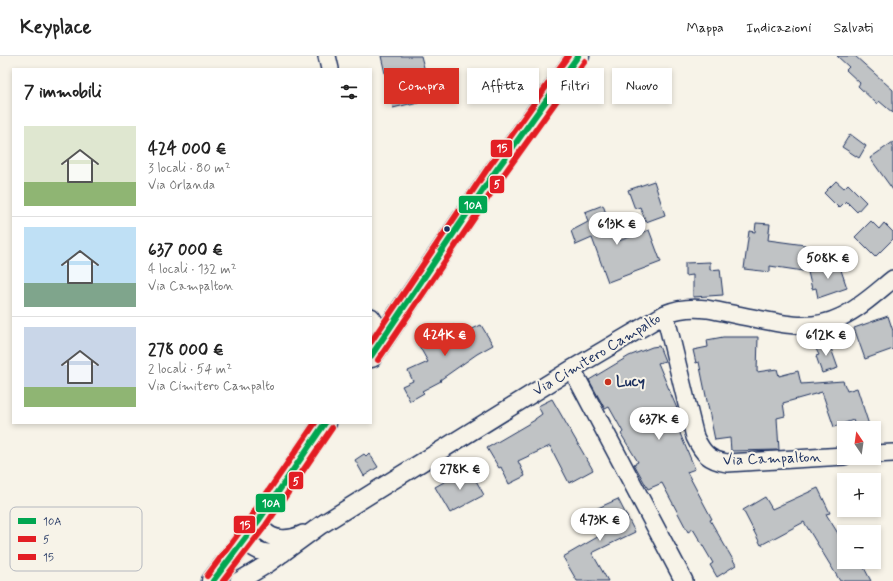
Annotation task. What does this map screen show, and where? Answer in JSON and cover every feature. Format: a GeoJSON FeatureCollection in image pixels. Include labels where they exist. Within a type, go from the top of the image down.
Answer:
{"type":"FeatureCollection","features":[{"type":"Feature","properties":{"kind":"main road"},"geometry":{"type":"LineString","coordinates":[[372,355],[495,172],[578,56]]}},
{"type":"Feature","properties":{"kind":"main road"},"geometry":{"type":"LineString","coordinates":[[213,581],[259,520],[324,424]]}},
{"type":"Feature","properties":{"kind":"street"},"geometry":{"type":"LineString","coordinates":[[327,56],[330,68]]}},
{"type":"Feature","properties":{"kind":"street","name":"Via Cimitero Campalto"},"geometry":{"type":"LineString","coordinates":[[259,520],[263,529],[272,536],[283,540],[300,536],[321,525],[572,369],[665,314],[678,309],[692,307],[781,324],[813,326],[829,322],[857,308],[893,279]]}},
{"type":"Feature","properties":{"kind":"street","name":"Via Campalton"},"geometry":{"type":"LineString","coordinates":[[665,314],[695,437],[700,448],[706,455],[715,461],[727,463],[837,456]]}},
{"type":"Feature","properties":{"kind":"street"},"geometry":{"type":"LineString","coordinates":[[372,318],[377,326],[386,334]]}},
{"type":"Feature","properties":{"kind":"street"},"geometry":{"type":"LineString","coordinates":[[572,369],[684,581]]}},
{"type":"Feature","properties":{"kind":"street"},"geometry":{"type":"LineString","coordinates":[[881,454],[893,453]]}},
{"type":"Feature","properties":{"kind":"street","name":"Via Cimitero Campalto"},"geometry":{"type":"LineString","coordinates":[[239,581],[283,553],[321,525]]}},
{"type":"Feature","properties":{"kind":"street"},"geometry":{"type":"LineString","coordinates":[[244,541],[257,551],[265,554],[283,553]]}},
{"type":"Feature","properties":{"kind":"building"},"geometry":{"type":"Polygon","coordinates":[[[381,56],[421,56],[424,68],[384,68],[381,56]]]}},
{"type":"Feature","properties":{"kind":"building"},"geometry":{"type":"Polygon","coordinates":[[[837,56],[855,56],[893,90],[893,113],[879,101],[877,104],[858,86],[860,83],[846,70],[849,67],[837,56]]]}},
{"type":"Feature","properties":{"kind":"building"},"geometry":{"type":"Polygon","coordinates":[[[392,104],[409,104],[393,108],[392,104]]]}},
{"type":"Feature","properties":{"kind":"building"},"geometry":{"type":"Polygon","coordinates":[[[850,134],[866,146],[859,158],[842,147],[850,134]]]}},
{"type":"Feature","properties":{"kind":"building"},"geometry":{"type":"Polygon","coordinates":[[[893,142],[893,190],[870,158],[893,142]]]}},
{"type":"Feature","properties":{"kind":"building"},"geometry":{"type":"Polygon","coordinates":[[[654,181],[665,215],[646,222],[640,207],[635,209],[628,190],[654,181]]]}},
{"type":"Feature","properties":{"kind":"building"},"geometry":{"type":"Polygon","coordinates":[[[836,181],[844,188],[848,184],[866,202],[857,212],[846,201],[839,208],[824,193],[836,181]]]}},
{"type":"Feature","properties":{"kind":"building"},"geometry":{"type":"Polygon","coordinates":[[[603,205],[616,242],[649,230],[661,262],[608,282],[592,238],[576,245],[571,231],[588,222],[585,212],[603,205]]]}},
{"type":"Feature","properties":{"kind":"building"},"geometry":{"type":"Polygon","coordinates":[[[871,221],[879,229],[884,223],[893,232],[893,239],[875,257],[855,237],[871,221]]]}},
{"type":"Feature","properties":{"kind":"building"},"geometry":{"type":"Polygon","coordinates":[[[756,223],[770,224],[768,240],[805,245],[803,271],[770,266],[770,272],[744,269],[749,231],[755,232],[756,223]]]}},
{"type":"Feature","properties":{"kind":"building"},"geometry":{"type":"Polygon","coordinates":[[[838,261],[847,288],[818,298],[816,288],[812,289],[808,272],[838,261]]]}},
{"type":"Feature","properties":{"kind":"building"},"geometry":{"type":"Polygon","coordinates":[[[710,262],[710,270],[720,269],[723,295],[693,297],[693,275],[685,276],[685,263],[710,262]]]}},
{"type":"Feature","properties":{"kind":"building"},"geometry":{"type":"Polygon","coordinates":[[[888,316],[893,331],[893,349],[865,359],[854,328],[888,316]]]}},
{"type":"Feature","properties":{"kind":"building"},"geometry":{"type":"Polygon","coordinates":[[[454,325],[459,333],[464,331],[464,333],[481,325],[493,345],[477,354],[440,380],[441,381],[422,391],[424,393],[410,401],[402,386],[413,381],[408,371],[428,362],[417,342],[454,325]]]}},
{"type":"Feature","properties":{"kind":"building"},"geometry":{"type":"Polygon","coordinates":[[[723,337],[758,337],[757,372],[777,369],[779,376],[798,371],[801,384],[843,381],[847,391],[857,388],[868,421],[837,421],[837,426],[834,427],[822,392],[783,403],[785,416],[777,418],[779,450],[731,451],[730,438],[715,440],[699,362],[696,363],[693,350],[708,347],[707,340],[723,337]]]}},
{"type":"Feature","properties":{"kind":"building"},"geometry":{"type":"Polygon","coordinates":[[[828,340],[838,368],[822,373],[816,356],[819,355],[814,345],[828,340]]]}},
{"type":"Feature","properties":{"kind":"building"},"geometry":{"type":"Polygon","coordinates":[[[659,346],[665,361],[658,363],[678,411],[680,417],[678,418],[682,430],[679,431],[695,469],[687,472],[712,519],[710,520],[736,565],[717,577],[710,565],[713,563],[693,529],[688,532],[662,483],[648,489],[634,464],[638,462],[621,434],[623,432],[609,407],[605,409],[589,380],[629,356],[652,347],[659,346]]]}},
{"type":"Feature","properties":{"kind":"building"},"geometry":{"type":"Polygon","coordinates":[[[552,399],[593,470],[569,483],[550,446],[518,461],[525,476],[509,484],[501,467],[499,468],[487,448],[535,420],[542,414],[538,406],[552,399]]]}},
{"type":"Feature","properties":{"kind":"building"},"geometry":{"type":"Polygon","coordinates":[[[369,453],[378,467],[364,476],[355,460],[364,454],[366,456],[369,453]]]}},
{"type":"Feature","properties":{"kind":"building"},"geometry":{"type":"Polygon","coordinates":[[[469,468],[484,495],[450,513],[435,487],[469,468]]]}},
{"type":"Feature","properties":{"kind":"building"},"geometry":{"type":"Polygon","coordinates":[[[818,488],[830,513],[826,514],[837,532],[837,569],[865,569],[871,581],[840,581],[804,522],[761,545],[743,510],[765,497],[772,509],[818,488]]]}},
{"type":"Feature","properties":{"kind":"building"},"geometry":{"type":"Polygon","coordinates":[[[618,499],[635,532],[592,553],[608,581],[577,581],[563,557],[601,535],[589,512],[618,499]]]}},
{"type":"Feature","properties":{"kind":"transit line","name":"15"},"geometry":{"type":"LineString","coordinates":[[372,341],[488,168],[568,56]]}},
{"type":"Feature","properties":{"kind":"transit line","name":"10A"},"geometry":{"type":"LineString","coordinates":[[372,355],[495,172],[578,56]]}},
{"type":"Feature","properties":{"kind":"transit line","name":"5"},"geometry":{"type":"LineString","coordinates":[[378,360],[502,177],[585,61]]}},
{"type":"Feature","properties":{"kind":"transit line","name":"15"},"geometry":{"type":"LineString","coordinates":[[207,576],[252,515],[314,424]]}},
{"type":"Feature","properties":{"kind":"transit line","name":"10A"},"geometry":{"type":"LineString","coordinates":[[213,581],[259,520],[324,424]]}},
{"type":"Feature","properties":{"kind":"transit line","name":"5"},"geometry":{"type":"LineString","coordinates":[[223,581],[266,525],[332,428]]}},
{"type":"Feature","properties":{"kind":"place","name":"Lucy"},"geometry":{"type":"Point","coordinates":[608,382]}}]}
